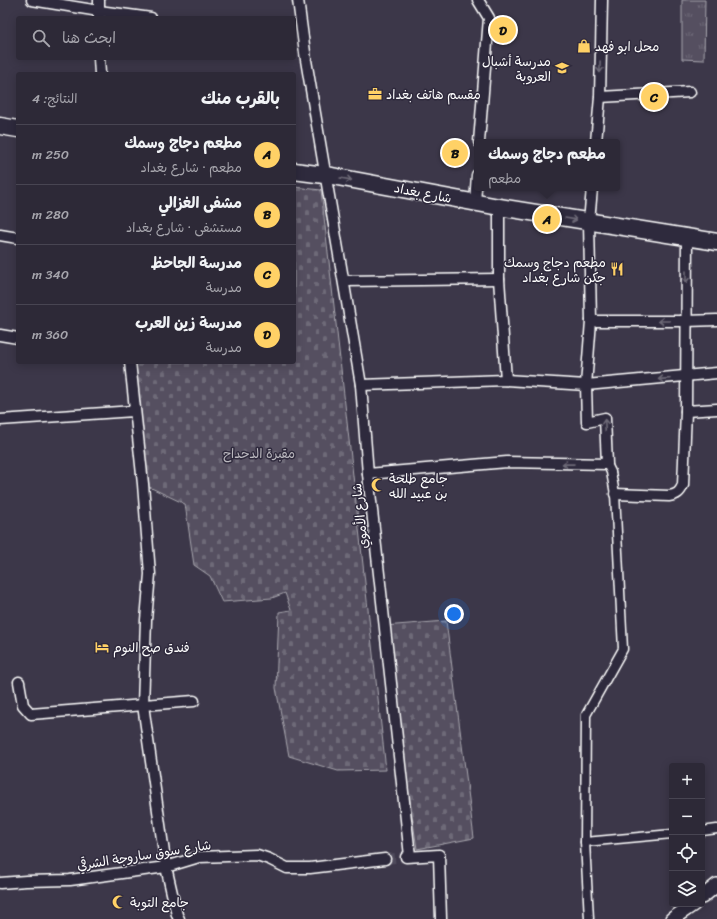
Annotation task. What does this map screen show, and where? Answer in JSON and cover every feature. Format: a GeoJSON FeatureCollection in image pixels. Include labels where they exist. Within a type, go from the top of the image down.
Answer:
{"type":"FeatureCollection","features":[{"type":"Feature","properties":{"kind":"main road"},"geometry":{"type":"LineString","coordinates":[[0,126],[16,129]]}},
{"type":"Feature","properties":{"kind":"main road","name":"شارع بغداد"},"geometry":{"type":"LineString","coordinates":[[296,171],[325,175],[499,207],[717,242]]}},
{"type":"Feature","properties":{"kind":"street"},"geometry":{"type":"LineString","coordinates":[[32,0],[99,15],[116,16]]}},
{"type":"Feature","properties":{"kind":"street"},"geometry":{"type":"LineString","coordinates":[[99,0],[99,15]]}},
{"type":"Feature","properties":{"kind":"street","name":"شارع الأموي"},"geometry":{"type":"LineString","coordinates":[[298,0],[299,37],[306,60],[361,384],[368,474],[408,857],[439,855],[441,919]]}},
{"type":"Feature","properties":{"kind":"street"},"geometry":{"type":"LineString","coordinates":[[478,0],[489,18],[480,139]]}},
{"type":"Feature","properties":{"kind":"street"},"geometry":{"type":"LineString","coordinates":[[596,139],[600,97],[602,0]]}},
{"type":"Feature","properties":{"kind":"street"},"geometry":{"type":"LineString","coordinates":[[99,60],[100,72]]}},
{"type":"Feature","properties":{"kind":"street"},"geometry":{"type":"LineString","coordinates":[[600,97],[690,92]]}},
{"type":"Feature","properties":{"kind":"street"},"geometry":{"type":"LineString","coordinates":[[475,202],[476,191]]}},
{"type":"Feature","properties":{"kind":"street"},"geometry":{"type":"LineString","coordinates":[[589,919],[585,842],[586,715],[623,648],[615,494],[611,472],[607,464],[605,418],[587,422],[586,384],[591,322],[589,222],[592,191]]}},
{"type":"Feature","properties":{"kind":"street"},"geometry":{"type":"LineString","coordinates":[[499,207],[499,278],[506,380]]}},
{"type":"Feature","properties":{"kind":"street"},"geometry":{"type":"LineString","coordinates":[[0,235],[16,238]]}},
{"type":"Feature","properties":{"kind":"street"},"geometry":{"type":"LineString","coordinates":[[615,494],[669,496],[676,495],[681,491],[683,485],[686,411],[687,238]]}},
{"type":"Feature","properties":{"kind":"street"},"geometry":{"type":"LineString","coordinates":[[344,281],[499,278]]}},
{"type":"Feature","properties":{"kind":"street"},"geometry":{"type":"LineString","coordinates":[[591,322],[686,322],[717,320]]}},
{"type":"Feature","properties":{"kind":"street"},"geometry":{"type":"LineString","coordinates":[[0,335],[16,338]]}},
{"type":"Feature","properties":{"kind":"street"},"geometry":{"type":"LineString","coordinates":[[130,364],[143,484],[150,574],[146,620],[143,705],[166,867],[179,919]]}},
{"type":"Feature","properties":{"kind":"street"},"geometry":{"type":"LineString","coordinates":[[361,384],[506,380],[586,384],[685,377],[717,373]]}},
{"type":"Feature","properties":{"kind":"street"},"geometry":{"type":"LineString","coordinates":[[686,411],[717,409]]}},
{"type":"Feature","properties":{"kind":"street"},"geometry":{"type":"LineString","coordinates":[[0,420],[134,411]]}},
{"type":"Feature","properties":{"kind":"street"},"geometry":{"type":"LineString","coordinates":[[368,474],[507,462],[607,464]]}},
{"type":"Feature","properties":{"kind":"street"},"geometry":{"type":"LineString","coordinates":[[19,682],[23,706],[31,714],[194,701]]}},
{"type":"Feature","properties":{"kind":"street"},"geometry":{"type":"LineString","coordinates":[[705,831],[717,830]]}},
{"type":"Feature","properties":{"kind":"street"},"geometry":{"type":"LineString","coordinates":[[585,842],[669,834]]}},
{"type":"Feature","properties":{"kind":"street","name":"شارع سوق ساروجة الشرقي"},"geometry":{"type":"LineString","coordinates":[[0,884],[26,881],[70,880],[166,867],[199,857],[257,856],[269,859],[287,868],[310,868],[385,859]]}},
{"type":"Feature","properties":{"kind":"street"},"geometry":{"type":"LineString","coordinates":[[705,895],[717,885]]}},
{"type":"Feature","properties":{"kind":"street"},"geometry":{"type":"LineString","coordinates":[[672,919],[690,907]]}},
{"type":"Feature","properties":{"kind":"green space"},"geometry":{"type":"Polygon","coordinates":[[[682,0],[705,0],[704,60],[682,59],[682,0]]]}},
{"type":"Feature","properties":{"kind":"green space","name":"مقبرة الدحداح"},"geometry":{"type":"Polygon","coordinates":[[[296,187],[321,190],[386,770],[338,771],[289,756],[276,688],[279,612],[291,610],[285,593],[272,598],[222,602],[210,576],[194,565],[185,504],[143,484],[130,364],[296,364],[296,187]]]}},
{"type":"Feature","properties":{"kind":"green space"},"geometry":{"type":"Polygon","coordinates":[[[446,621],[474,838],[417,849],[384,626],[446,621]]]}},
{"type":"Feature","properties":{"kind":"tunnel"},"geometry":{"type":"LineString","coordinates":[[385,859],[406,857]]}},
{"type":"Feature","properties":{"kind":"place","name":"مدرسة زين العرب"},"geometry":{"type":"Point","coordinates":[503,30]}},
{"type":"Feature","properties":{"kind":"place","name":"محل ابو فهد"},"geometry":{"type":"Point","coordinates":[584,46]}},
{"type":"Feature","properties":{"kind":"place","name":"مدرسة أشبال العروبة"},"geometry":{"type":"Point","coordinates":[562,68]}},
{"type":"Feature","properties":{"kind":"place","name":"مقسم هاتف بغداد"},"geometry":{"type":"Point","coordinates":[375,94]}},
{"type":"Feature","properties":{"kind":"place","name":"مدرسة الجاحظ"},"geometry":{"type":"Point","coordinates":[654,97]}},
{"type":"Feature","properties":{"kind":"place","name":"مشفى الغزالي"},"geometry":{"type":"Point","coordinates":[455,153]}},
{"type":"Feature","properties":{"kind":"place","name":"مطعم دجاج وسمك"},"geometry":{"type":"Point","coordinates":[547,219]}},
{"type":"Feature","properties":{"kind":"place","name":"مطعم دجاج وسمك جكن شارع بغداد"},"geometry":{"type":"Point","coordinates":[617,269]}},
{"type":"Feature","properties":{"kind":"place","name":"جامع طلحة بن عبيد الله"},"geometry":{"type":"Point","coordinates":[378,485]}},
{"type":"Feature","properties":{"kind":"place","name":"فندق صح النوم"},"geometry":{"type":"Point","coordinates":[102,647]}},
{"type":"Feature","properties":{"kind":"place","name":"جامع التوبة"},"geometry":{"type":"Point","coordinates":[119,902]}}]}
